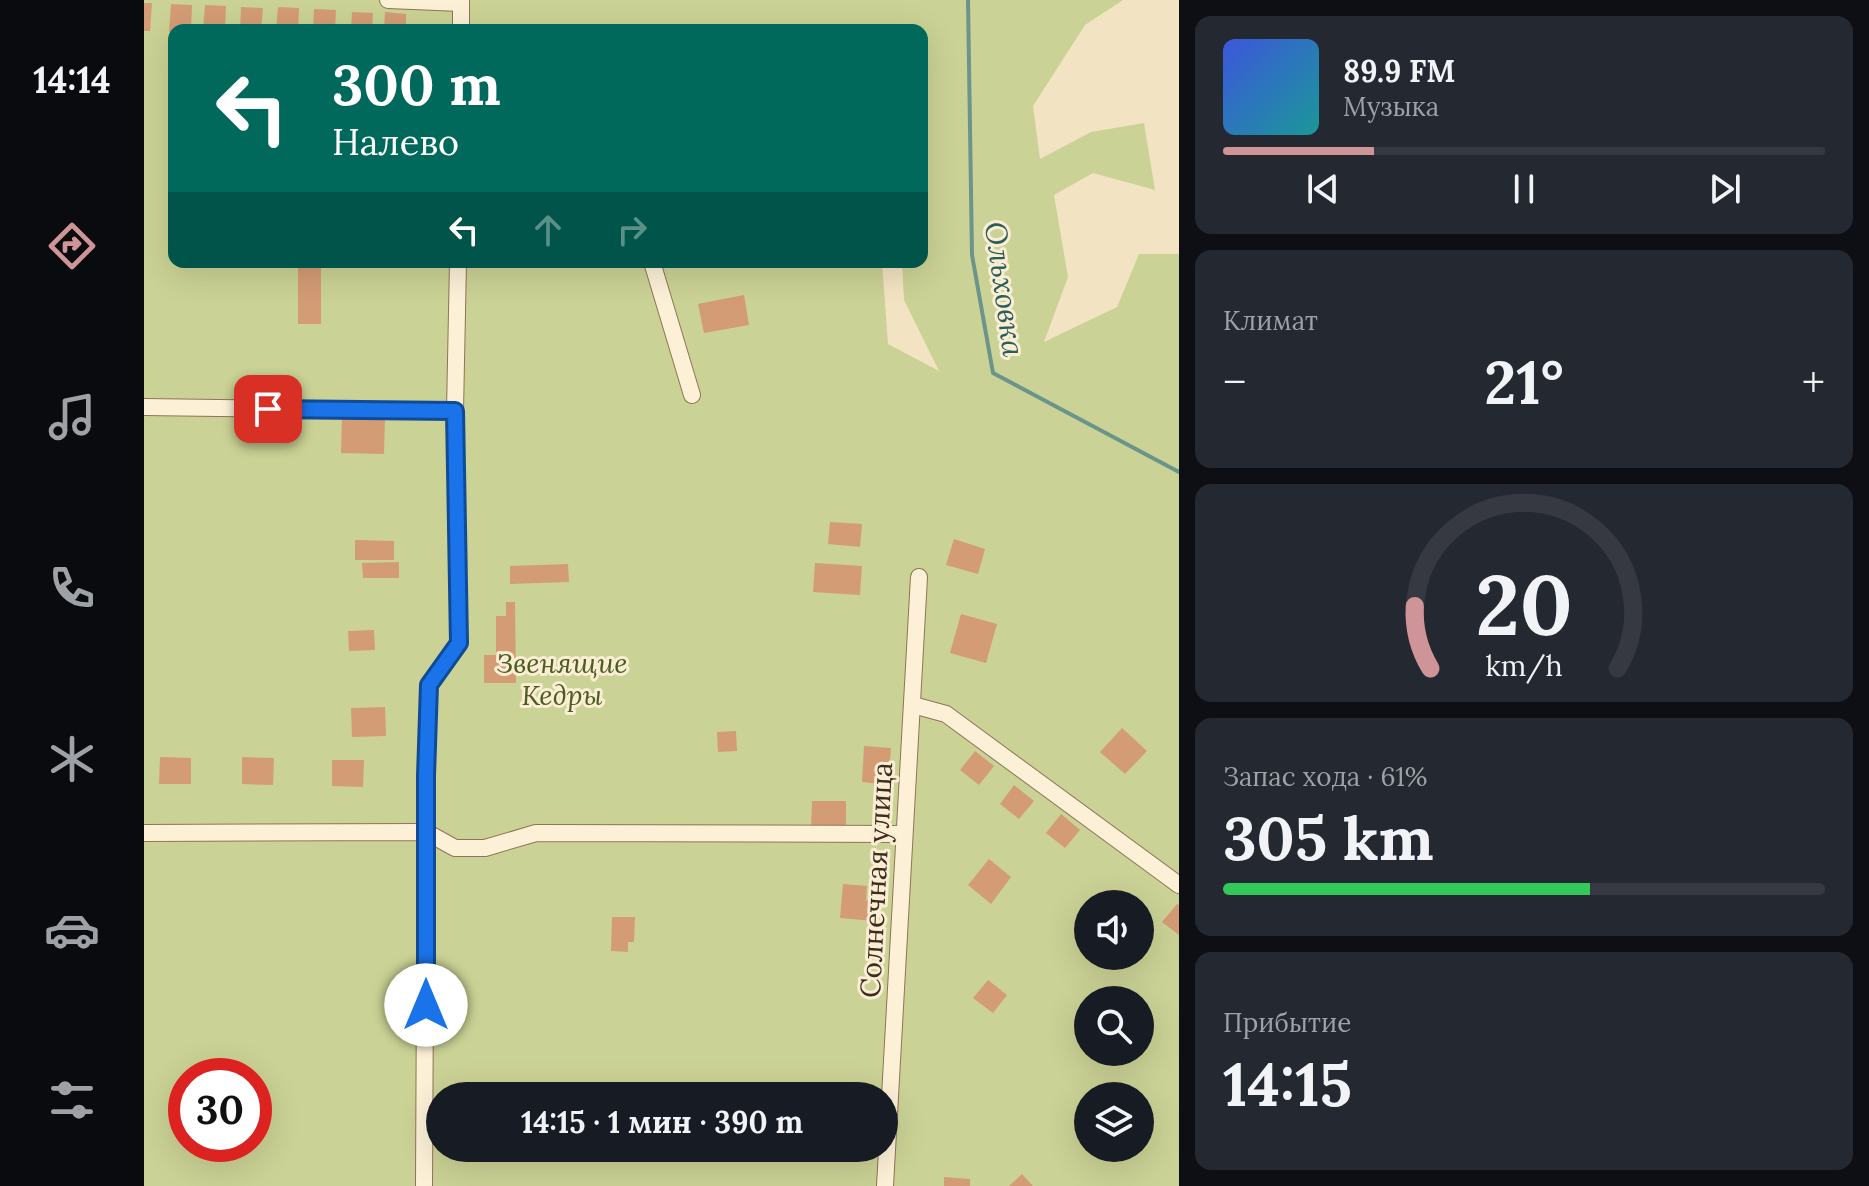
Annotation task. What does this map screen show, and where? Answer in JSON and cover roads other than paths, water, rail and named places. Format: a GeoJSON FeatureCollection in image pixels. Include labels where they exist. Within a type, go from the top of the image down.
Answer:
{"type":"FeatureCollection","features":[{"type":"Feature","properties":{"kind":"street"},"geometry":{"type":"LineString","coordinates":[[388,0],[461,1],[461,24]]}},
{"type":"Feature","properties":{"kind":"street"},"geometry":{"type":"LineString","coordinates":[[424,1186],[429,685],[459,643],[455,411],[458,268]]}},
{"type":"Feature","properties":{"kind":"street"},"geometry":{"type":"LineString","coordinates":[[654,268],[692,395]]}},
{"type":"Feature","properties":{"kind":"street"},"geometry":{"type":"LineString","coordinates":[[144,407],[455,411]]}},
{"type":"Feature","properties":{"kind":"street","name":"Солнечная улица"},"geometry":{"type":"LineString","coordinates":[[885,1186],[919,577]]}},
{"type":"Feature","properties":{"kind":"street"},"geometry":{"type":"LineString","coordinates":[[913,705],[946,714],[1179,885]]}},
{"type":"Feature","properties":{"kind":"street"},"geometry":{"type":"LineString","coordinates":[[144,833],[426,832],[455,848],[485,848],[536,833],[904,834]]}},
{"type":"Feature","properties":{"kind":"waterway","name":"Ольховка"},"geometry":{"type":"LineString","coordinates":[[968,0],[972,255],[993,373],[1179,472]]}},
{"type":"Feature","properties":{"kind":"park label","name":"Звенящие Кедры"},"geometry":{"type":"Point","coordinates":[562,679]}}]}
